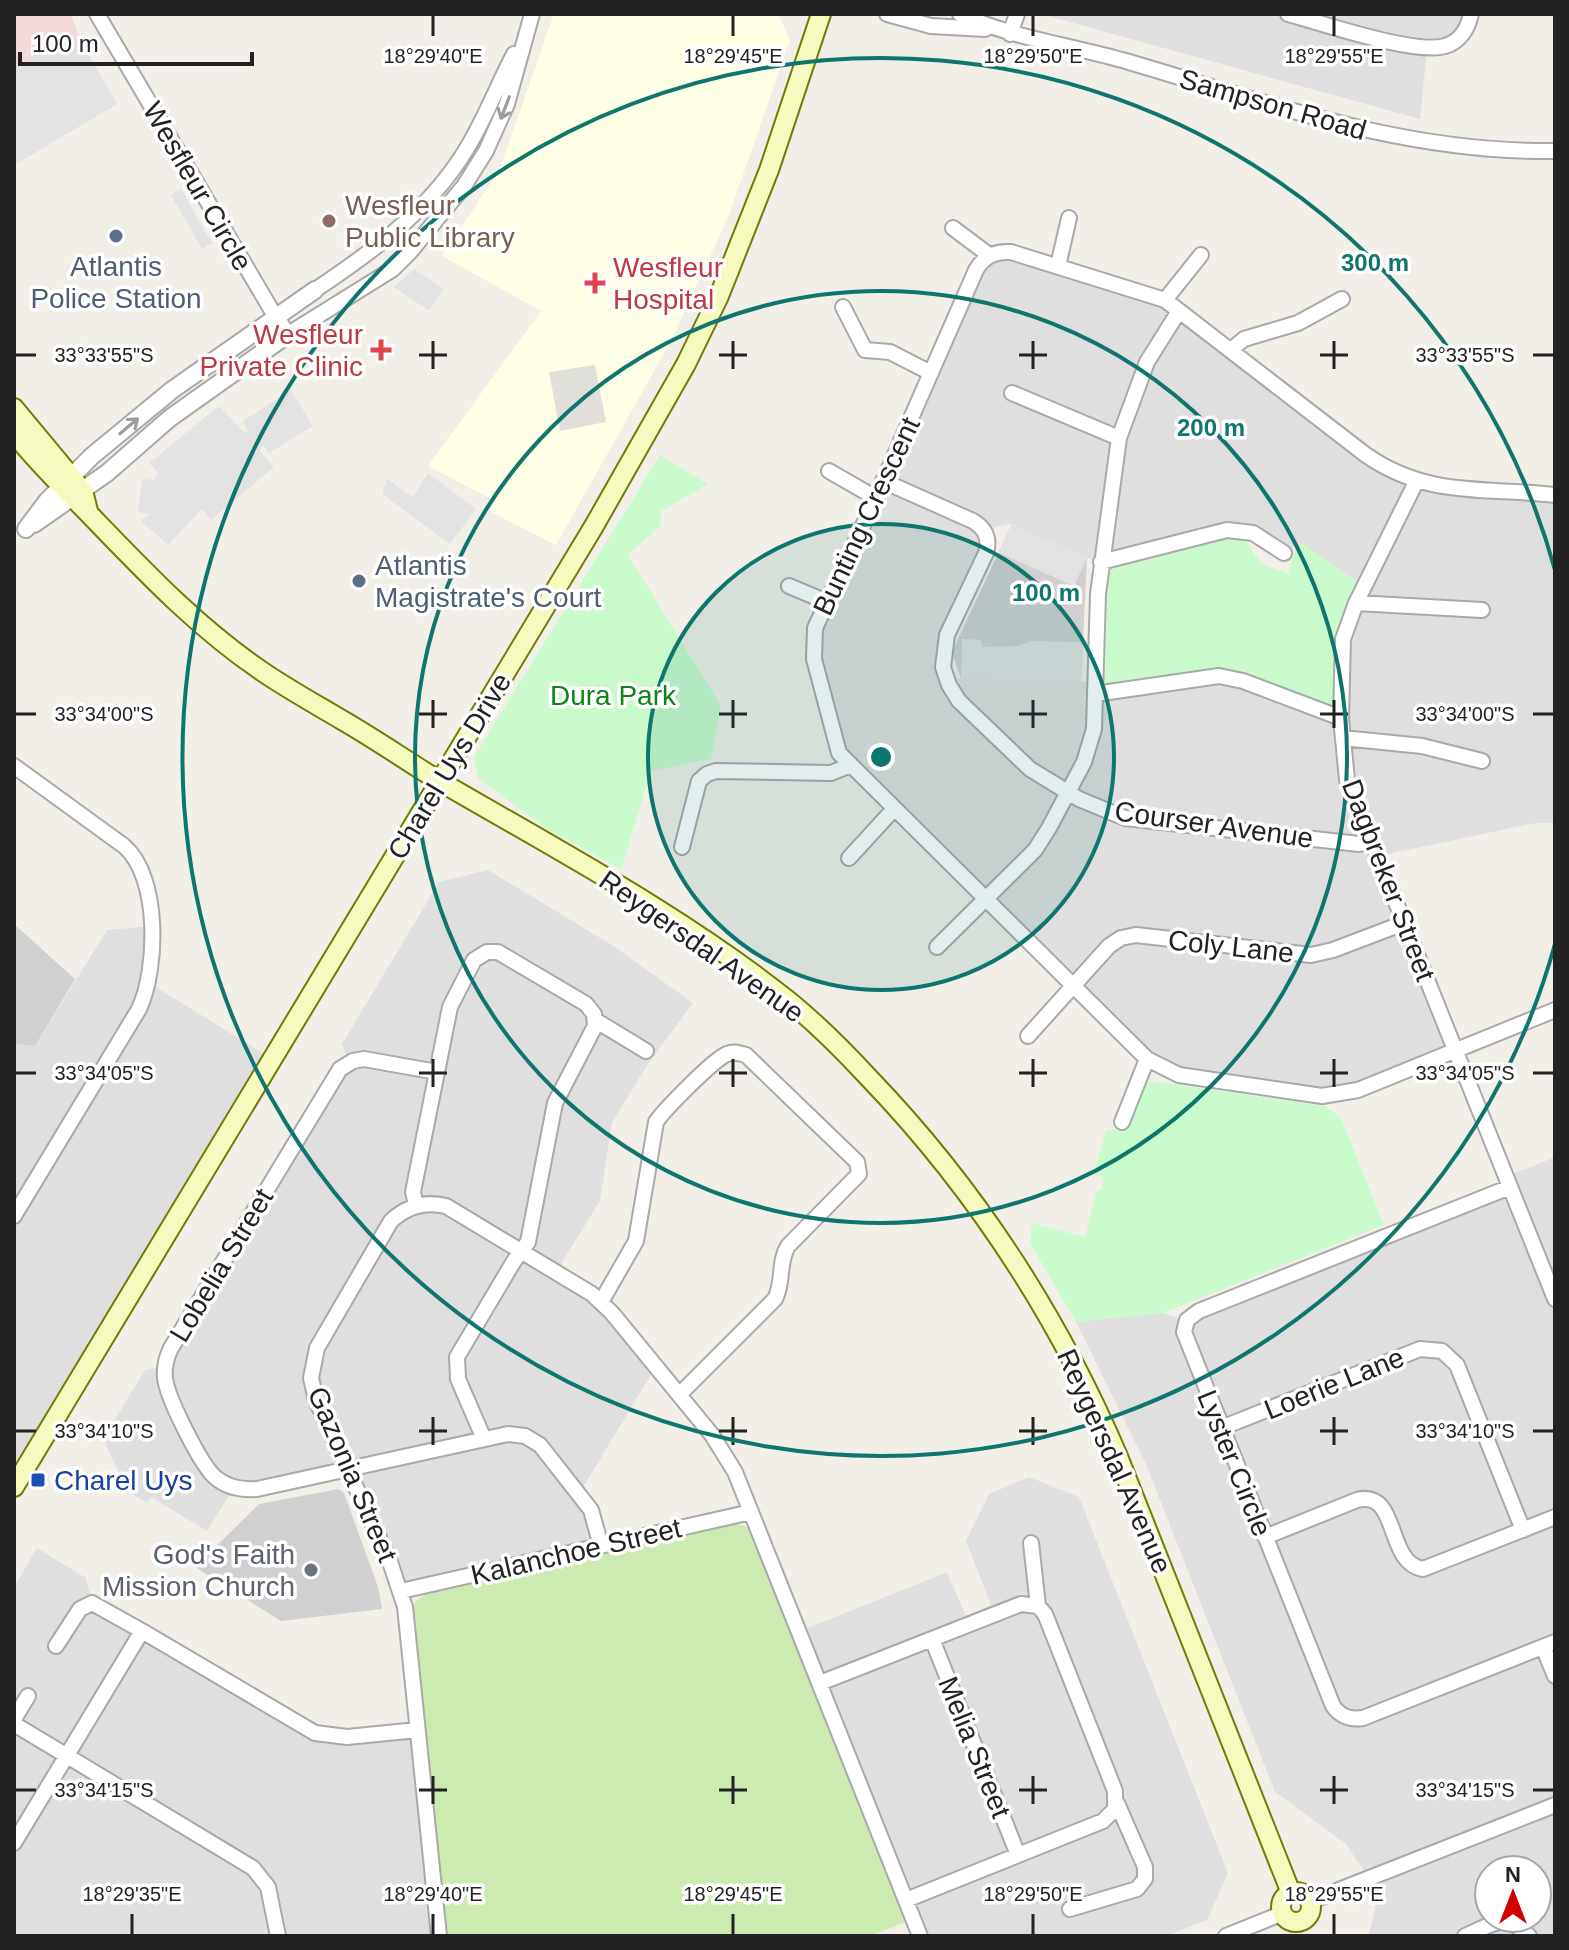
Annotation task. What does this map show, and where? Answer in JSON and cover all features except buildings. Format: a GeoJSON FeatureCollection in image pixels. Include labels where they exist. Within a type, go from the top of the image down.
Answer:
{"type":"FeatureCollection","features":[{"type":"Feature","properties":{"kind":"main road","name":"Charel Uys Drive"},"geometry":{"type":"LineString","coordinates":[[14,1487],[594,526],[686,364],[748,227],[821,14]]}},
{"type":"Feature","properties":{"kind":"main road","name":"Reygersdal Avenue"},"geometry":{"type":"LineString","coordinates":[[14,408],[89,514],[150,578],[229,647],[262,672],[440,782],[641,900],[790,1002],[880,1090],[959,1183],[1034,1291],[1101,1417],[1291,1893]]}},
{"type":"Feature","properties":{"kind":"main road","name":"Reygersdal Avenue"},"geometry":{"type":"LineString","coordinates":[[14,433],[40,466],[72,488]]}},
{"type":"Feature","properties":{"kind":"main road"},"geometry":{"type":"LineString","coordinates":[[1300,1892],[1311,1901],[1305,1928],[1289,1920],[1283,1913],[1281,1903],[1291,1893],[1300,1892]]}},
{"type":"Feature","properties":{"kind":"street","name":"Wesfleur Circle"},"geometry":{"type":"LineString","coordinates":[[97,14],[287,335]]}},
{"type":"Feature","properties":{"kind":"street"},"geometry":{"type":"LineString","coordinates":[[72,488],[107,473],[170,418],[287,335],[393,269],[410,252],[464,186],[486,151],[507,104],[532,14]]}},
{"type":"Feature","properties":{"kind":"street","name":"Sampson Road"},"geometry":{"type":"LineString","coordinates":[[887,14],[931,26],[1003,32],[1125,61],[1357,129],[1481,148],[1555,151]]}},
{"type":"Feature","properties":{"kind":"street","name":"Sampson Road"},"geometry":{"type":"LineString","coordinates":[[960,14],[1003,32]]}},
{"type":"Feature","properties":{"kind":"street"},"geometry":{"type":"LineString","coordinates":[[1003,32],[1017,14]]}},
{"type":"Feature","properties":{"kind":"street"},"geometry":{"type":"LineString","coordinates":[[1288,14],[1412,47],[1439,47],[1458,39],[1468,25],[1471,14]]}},
{"type":"Feature","properties":{"kind":"street"},"geometry":{"type":"LineString","coordinates":[[20,534],[43,520],[172,390],[393,234],[432,195],[465,151],[526,33]]}},
{"type":"Feature","properties":{"kind":"street"},"geometry":{"type":"LineString","coordinates":[[1058,266],[1069,218]]}},
{"type":"Feature","properties":{"kind":"street"},"geometry":{"type":"LineString","coordinates":[[953,228],[989,255],[1011,252],[1165,300],[1382,466],[1416,482],[1441,487],[1555,495]]}},
{"type":"Feature","properties":{"kind":"street","name":"Bunting Crescent"},"geometry":{"type":"LineString","coordinates":[[989,255],[976,270],[815,628],[814,659],[839,753],[1147,1059],[1179,1075],[1331,1095],[1358,1090],[1555,1010]]}},
{"type":"Feature","properties":{"kind":"street"},"geometry":{"type":"LineString","coordinates":[[1165,300],[1201,255]]}},
{"type":"Feature","properties":{"kind":"street"},"geometry":{"type":"LineString","coordinates":[[1231,350],[1244,339],[1298,323],[1342,299]]}},
{"type":"Feature","properties":{"kind":"street"},"geometry":{"type":"LineString","coordinates":[[843,307],[865,350],[890,352],[931,373]]}},
{"type":"Feature","properties":{"kind":"street"},"geometry":{"type":"LineString","coordinates":[[937,947],[1035,850],[1068,792],[1090,744],[1094,729],[1101,562],[1119,438],[1147,362],[1179,311]]}},
{"type":"Feature","properties":{"kind":"street"},"geometry":{"type":"LineString","coordinates":[[1012,393],[1119,438]]}},
{"type":"Feature","properties":{"kind":"street"},"geometry":{"type":"LineString","coordinates":[[829,471],[876,498]]}},
{"type":"Feature","properties":{"kind":"street","name":"Courser Avenue"},"geometry":{"type":"LineString","coordinates":[[883,481],[973,521],[984,530],[988,542],[986,553],[944,646],[945,676],[959,701],[1030,769],[1068,792],[1125,818],[1359,844],[1371,841]]}},
{"type":"Feature","properties":{"kind":"street","name":"Dagbreker Street"},"geometry":{"type":"LineString","coordinates":[[1416,482],[1356,603],[1343,639],[1341,718],[1347,780],[1456,1051]]}},
{"type":"Feature","properties":{"kind":"street"},"geometry":{"type":"LineString","coordinates":[[1101,562],[1227,530],[1253,533],[1284,553]]}},
{"type":"Feature","properties":{"kind":"street"},"geometry":{"type":"LineString","coordinates":[[789,586],[827,602]]}},
{"type":"Feature","properties":{"kind":"street"},"geometry":{"type":"LineString","coordinates":[[1356,603],[1482,610]]}},
{"type":"Feature","properties":{"kind":"street"},"geometry":{"type":"LineString","coordinates":[[1095,694],[1219,676],[1243,681],[1341,718]]}},
{"type":"Feature","properties":{"kind":"street"},"geometry":{"type":"LineString","coordinates":[[1343,738],[1393,741],[1482,761]]}},
{"type":"Feature","properties":{"kind":"street"},"geometry":{"type":"LineString","coordinates":[[682,847],[699,781],[707,774],[716,771],[831,773],[851,765]]}},
{"type":"Feature","properties":{"kind":"street"},"geometry":{"type":"LineString","coordinates":[[14,766],[138,859],[146,878],[153,957],[149,986],[139,1009],[14,1216]]}},
{"type":"Feature","properties":{"kind":"street"},"geometry":{"type":"LineString","coordinates":[[849,858],[894,809]]}},
{"type":"Feature","properties":{"kind":"street","name":"Coly Lane"},"geometry":{"type":"LineString","coordinates":[[1028,1036],[1109,946],[1128,935],[1311,955],[1326,953],[1404,923]]}},
{"type":"Feature","properties":{"kind":"street"},"geometry":{"type":"LineString","coordinates":[[646,1051],[595,1020],[586,1004],[502,954],[487,952],[474,960],[455,994],[413,1192],[416,1205],[446,1206],[582,1287],[601,1302],[729,1459],[920,1936]]}},
{"type":"Feature","properties":{"kind":"street"},"geometry":{"type":"LineString","coordinates":[[484,1439],[458,1379],[457,1357],[528,1242],[555,1103],[562,1085],[594,1032],[595,1020]]}},
{"type":"Feature","properties":{"kind":"street"},"geometry":{"type":"LineString","coordinates":[[1456,1051],[1555,1299]]}},
{"type":"Feature","properties":{"kind":"street"},"geometry":{"type":"LineString","coordinates":[[601,1302],[636,1241],[656,1122],[722,1057],[736,1052],[746,1055],[857,1162],[859,1174],[788,1246],[782,1258],[780,1288],[775,1299],[679,1395]]}},
{"type":"Feature","properties":{"kind":"street","name":"Lobelia Street"},"geometry":{"type":"LineString","coordinates":[[437,1072],[364,1059],[340,1069],[171,1348],[165,1365],[168,1391],[208,1470],[224,1484],[240,1489],[257,1489],[484,1439],[517,1434],[525,1436],[540,1445],[591,1510],[601,1546]]}},
{"type":"Feature","properties":{"kind":"street"},"geometry":{"type":"LineString","coordinates":[[1122,1122],[1147,1059]]}},
{"type":"Feature","properties":{"kind":"street","name":"Lyster Circle"},"geometry":{"type":"LineString","coordinates":[[1510,1187],[1190,1316],[1185,1324],[1184,1336],[1333,1706],[1345,1717],[1363,1718],[1549,1645]]}},
{"type":"Feature","properties":{"kind":"street","name":"Gazonia Street"},"geometry":{"type":"LineString","coordinates":[[416,1205],[391,1221],[313,1357],[312,1390],[401,1591],[439,1936]]}},
{"type":"Feature","properties":{"kind":"street","name":"Loerie Lane"},"geometry":{"type":"LineString","coordinates":[[1221,1428],[1420,1349],[1442,1351],[1457,1365],[1523,1530]]}},
{"type":"Feature","properties":{"kind":"street"},"geometry":{"type":"LineString","coordinates":[[1265,1537],[1364,1498],[1371,1499],[1382,1506],[1404,1559],[1418,1568],[1429,1568],[1555,1517]]}},
{"type":"Feature","properties":{"kind":"street","name":"Kalanchoe Street"},"geometry":{"type":"LineString","coordinates":[[401,1591],[751,1512]]}},
{"type":"Feature","properties":{"kind":"street"},"geometry":{"type":"LineString","coordinates":[[1031,1543],[1038,1606],[1045,1614],[1115,1791],[1117,1803],[1145,1867],[1145,1879],[1137,1889],[1070,1909]]}},
{"type":"Feature","properties":{"kind":"street"},"geometry":{"type":"LineString","coordinates":[[56,1646],[80,1609],[92,1603],[315,1733],[347,1737],[417,1730]]}},
{"type":"Feature","properties":{"kind":"street"},"geometry":{"type":"LineString","coordinates":[[820,1683],[1021,1604],[1038,1606]]}},
{"type":"Feature","properties":{"kind":"street"},"geometry":{"type":"LineString","coordinates":[[14,1843],[142,1631]]}},
{"type":"Feature","properties":{"kind":"street","name":"Melia Street"},"geometry":{"type":"LineString","coordinates":[[932,1639],[1018,1855]]}},
{"type":"Feature","properties":{"kind":"street"},"geometry":{"type":"LineString","coordinates":[[1549,1645],[1555,1676]]}},
{"type":"Feature","properties":{"kind":"street"},"geometry":{"type":"LineString","coordinates":[[28,1696],[14,1722],[253,1868],[268,1887],[278,1936]]}},
{"type":"Feature","properties":{"kind":"street"},"geometry":{"type":"LineString","coordinates":[[906,1900],[1103,1821],[1112,1814],[1117,1803]]}},
{"type":"Feature","properties":{"kind":"street"},"geometry":{"type":"LineString","coordinates":[[1311,1901],[1555,1805]]}},
{"type":"Feature","properties":{"kind":"street"},"geometry":{"type":"LineString","coordinates":[[1226,1936],[1283,1913]]}},
{"type":"Feature","properties":{"kind":"shaded area"},"geometry":{"type":"Polygon","coordinates":[[[14,14],[71,14],[80,40],[117,104],[14,165],[14,14]]]}},
{"type":"Feature","properties":{"kind":"shaded area","name":"Wesfleur Hospital"},"geometry":{"type":"Polygon","coordinates":[[[554,14],[778,14],[790,40],[729,215],[671,341],[556,545],[489,511],[495,501],[428,466],[541,311],[442,256],[499,171],[554,14]]]}},
{"type":"Feature","properties":{"kind":"shaded area"},"geometry":{"type":"Polygon","coordinates":[[[1041,14],[1471,14],[1459,39],[1427,49],[1420,119],[1041,14]]]}},
{"type":"Feature","properties":{"kind":"shaded area"},"geometry":{"type":"Polygon","coordinates":[[[80,40],[117,104],[14,165],[14,68],[34,60],[34,55],[80,40]]]}},
{"type":"Feature","properties":{"kind":"shaded area"},"geometry":{"type":"Polygon","coordinates":[[[181,189],[212,243],[202,249],[171,195],[181,189]]]}},
{"type":"Feature","properties":{"kind":"shaded area"},"geometry":{"type":"Polygon","coordinates":[[[996,253],[1153,295],[1398,475],[1555,496],[1555,823],[1536,823],[1393,853],[1378,859],[1455,1050],[1339,1094],[1163,1069],[841,752],[813,648],[976,270],[996,253]],[[1012,524],[983,529],[987,541],[946,633],[946,678],[1095,682],[1094,696],[1217,677],[1340,720],[1341,653],[1363,586],[1304,545],[1298,543],[1285,555],[1253,534],[1102,564],[1012,524]]]}},
{"type":"Feature","properties":{"kind":"shaded area"},"geometry":{"type":"Polygon","coordinates":[[[414,269],[444,289],[429,311],[394,287],[414,269]]]}},
{"type":"Feature","properties":{"kind":"shaded area"},"geometry":{"type":"Polygon","coordinates":[[[595,365],[606,422],[560,431],[549,372],[595,365]]]}},
{"type":"Feature","properties":{"kind":"shaded area"},"geometry":{"type":"Polygon","coordinates":[[[291,390],[313,426],[269,453],[262,444],[260,451],[274,467],[211,520],[202,509],[168,545],[141,521],[150,514],[138,512],[142,479],[154,480],[158,473],[149,463],[219,406],[248,433],[243,421],[291,390]]]}},
{"type":"Feature","properties":{"kind":"shaded area"},"geometry":{"type":"Polygon","coordinates":[[[428,473],[476,509],[450,544],[382,494],[387,479],[413,497],[428,473]]]}},
{"type":"Feature","properties":{"kind":"shaded area"},"geometry":{"type":"Polygon","coordinates":[[[1012,524],[1087,558],[1081,682],[961,679],[952,652],[1012,524]]]}},
{"type":"Feature","properties":{"kind":"shaded area"},"geometry":{"type":"Polygon","coordinates":[[[1012,524],[1087,558],[1074,586],[999,553],[1012,524]]]}},
{"type":"Feature","properties":{"kind":"shaded area"},"geometry":{"type":"Polygon","coordinates":[[[962,639],[981,640],[982,647],[1017,646],[1031,641],[1082,642],[1081,682],[961,679],[962,639]]]}},
{"type":"Feature","properties":{"kind":"shaded area"},"geometry":{"type":"Polygon","coordinates":[[[488,870],[612,945],[693,1003],[648,1064],[612,1122],[600,1201],[556,1272],[581,1288],[655,1368],[585,1484],[576,1493],[600,1545],[400,1590],[348,1471],[234,1488],[207,1531],[151,1497],[147,1503],[128,1492],[103,1439],[145,1370],[165,1365],[349,1062],[342,1044],[439,882],[488,870]]]}},
{"type":"Feature","properties":{"kind":"shaded area"},"geometry":{"type":"Polygon","coordinates":[[[14,924],[75,979],[35,1046],[14,1044],[14,924]]]}},
{"type":"Feature","properties":{"kind":"shaded area"},"geometry":{"type":"Polygon","coordinates":[[[152,926],[151,984],[271,1058],[14,1474],[14,1044],[35,1046],[107,930],[152,926]]]}},
{"type":"Feature","properties":{"kind":"shaded area"},"geometry":{"type":"Polygon","coordinates":[[[1555,1157],[1555,1936],[1366,1936],[1377,1900],[1369,1878],[1345,1843],[1275,1792],[1145,1462],[1076,1322],[1163,1313],[1185,1321],[1508,1187],[1505,1177],[1555,1157]]]}},
{"type":"Feature","properties":{"kind":"shaded area"},"geometry":{"type":"Polygon","coordinates":[[[1029,1477],[1079,1497],[1228,1873],[1207,1920],[1166,1936],[920,1936],[800,1631],[947,1572],[966,1616],[991,1605],[966,1541],[989,1494],[1029,1477]]]}},
{"type":"Feature","properties":{"kind":"shaded area"},"geometry":{"type":"Polygon","coordinates":[[[339,1489],[344,1493],[378,1587],[382,1609],[281,1621],[195,1567],[259,1504],[339,1489]]]}},
{"type":"Feature","properties":{"kind":"shaded area"},"geometry":{"type":"Polygon","coordinates":[[[37,1548],[86,1578],[92,1603],[315,1732],[416,1730],[438,1936],[14,1936],[14,1587],[37,1548]]]}},
{"type":"Feature","properties":{"kind":"green space","name":"Dura Park"},"geometry":{"type":"Polygon","coordinates":[[[660,455],[708,484],[661,511],[660,526],[628,555],[721,706],[711,759],[651,771],[621,869],[547,829],[478,778],[474,757],[660,455]]]}},
{"type":"Feature","properties":{"kind":"green space"},"geometry":{"type":"Polygon","coordinates":[[[1226,536],[1243,538],[1262,564],[1288,573],[1298,543],[1304,545],[1358,582],[1336,639],[1337,685],[1331,704],[1323,705],[1231,669],[1118,686],[1105,680],[1108,568],[1226,536]]]}},
{"type":"Feature","properties":{"kind":"green space"},"geometry":{"type":"Polygon","coordinates":[[[1150,1081],[1325,1106],[1341,1118],[1384,1225],[1163,1313],[1076,1322],[1030,1243],[1032,1223],[1085,1237],[1097,1190],[1101,1190],[1104,1177],[1094,1175],[1106,1131],[1120,1128],[1129,1121],[1150,1081]]]}},
{"type":"Feature","properties":{"kind":"green space"},"geometry":{"type":"Polygon","coordinates":[[[733,1523],[745,1526],[752,1533],[906,1922],[870,1936],[446,1936],[412,1611],[416,1601],[428,1592],[733,1523]]]}},
{"type":"Feature","properties":{"kind":"place","name":"Wesfleur Public Library"},"geometry":{"type":"Point","coordinates":[329,221]}},
{"type":"Feature","properties":{"kind":"place","name":"Atlantis Police Station"},"geometry":{"type":"Point","coordinates":[116,236]}},
{"type":"Feature","properties":{"kind":"place","name":"Wesfleur Hospital"},"geometry":{"type":"Point","coordinates":[595,283]}},
{"type":"Feature","properties":{"kind":"place","name":"Wesfleur Private Clinic"},"geometry":{"type":"Point","coordinates":[381,350]}},
{"type":"Feature","properties":{"kind":"place","name":"Atlantis Magistrate's Court"},"geometry":{"type":"Point","coordinates":[359,581]}},
{"type":"Feature","properties":{"kind":"place","name":"Charel Uys"},"geometry":{"type":"Point","coordinates":[38,1480]}},
{"type":"Feature","properties":{"kind":"place","name":"God's Faith Mission Church"},"geometry":{"type":"Point","coordinates":[311,1570]}}]}
